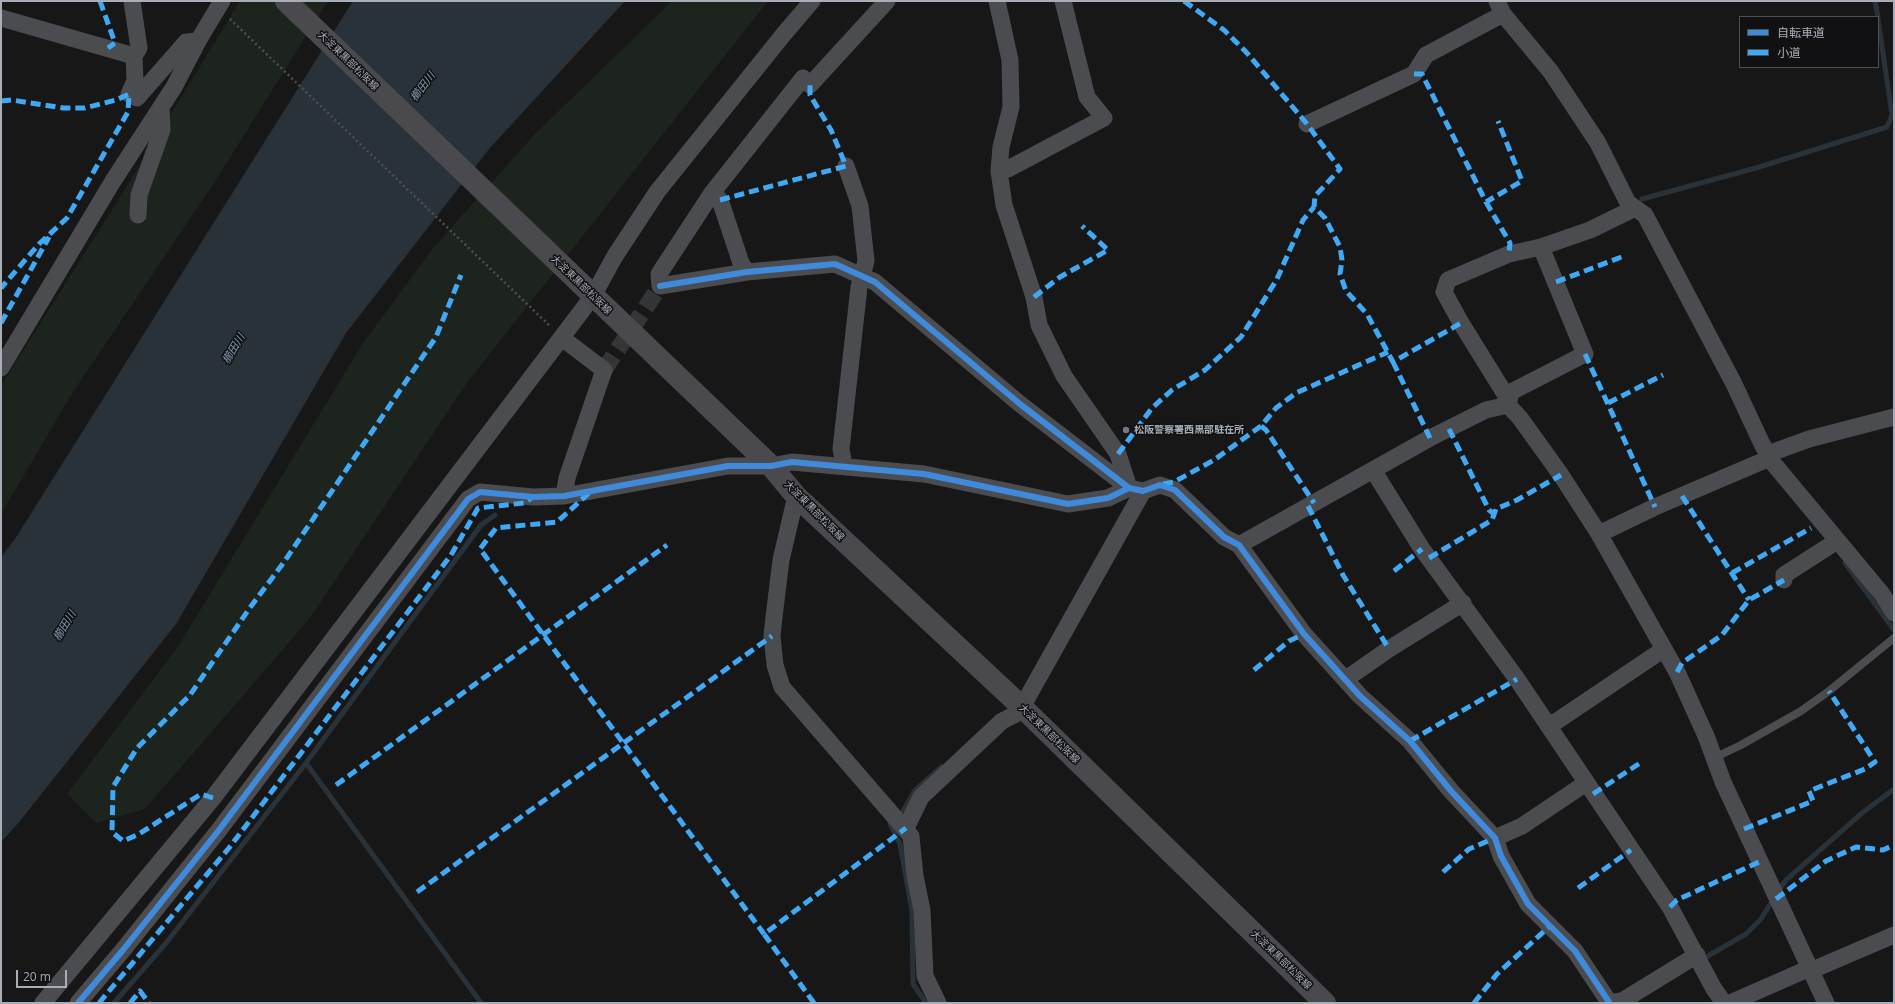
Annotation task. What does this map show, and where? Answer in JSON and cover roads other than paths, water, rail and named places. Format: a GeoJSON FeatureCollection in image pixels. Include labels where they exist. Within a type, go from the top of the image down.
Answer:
{"type":"FeatureCollection","features":[{"type":"Feature","properties":{"kind":"main road","name":"大淀東黒部松阪線"},"geometry":{"type":"LineString","coordinates":[[286,1],[771,466],[796,496],[1016,702],[1325,1003]]}},
{"type":"Feature","properties":{"kind":"street"},"geometry":{"type":"LineString","coordinates":[[132,1],[139,48],[134,56],[135,81],[129,94],[137,98],[186,42],[198,41]]}},
{"type":"Feature","properties":{"kind":"street"},"geometry":{"type":"LineString","coordinates":[[43,1003],[213,798],[589,292],[615,256],[657,192],[812,1]]}},
{"type":"Feature","properties":{"kind":"street"},"geometry":{"type":"LineString","coordinates":[[887,1],[810,85],[803,78],[712,194],[660,274],[660,286],[748,272],[835,264],[862,275],[875,282],[1020,404],[1136,489]]}},
{"type":"Feature","properties":{"kind":"street"},"geometry":{"type":"LineString","coordinates":[[997,1],[1010,60],[1011,107],[1001,147],[999,170],[1004,206],[1032,290],[1039,325],[1064,376],[1118,454],[1136,489]]}},
{"type":"Feature","properties":{"kind":"street"},"geometry":{"type":"LineString","coordinates":[[999,170],[1008,169],[1104,118],[1087,97],[1063,1]]}},
{"type":"Feature","properties":{"kind":"street"},"geometry":{"type":"LineString","coordinates":[[1,368],[112,181],[174,87],[198,41],[220,5]]}},
{"type":"Feature","properties":{"kind":"street"},"geometry":{"type":"LineString","coordinates":[[1307,124],[1414,74],[1426,55],[1495,16],[1500,8],[1550,72],[1598,143],[1628,203],[1645,214],[1734,384],[1766,458],[1778,471],[1832,544],[1882,594],[1894,613]]}},
{"type":"Feature","properties":{"kind":"street"},"geometry":{"type":"LineString","coordinates":[[1,18],[134,56]]}},
{"type":"Feature","properties":{"kind":"street"},"geometry":{"type":"LineString","coordinates":[[138,216],[139,195],[162,130],[161,107]]}},
{"type":"Feature","properties":{"kind":"street"},"geometry":{"type":"LineString","coordinates":[[844,465],[841,448],[859,287],[866,261],[860,206],[846,166]]}},
{"type":"Feature","properties":{"kind":"street"},"geometry":{"type":"LineString","coordinates":[[712,194],[720,200],[741,263],[748,272]]}},
{"type":"Feature","properties":{"kind":"street"},"geometry":{"type":"LineString","coordinates":[[1635,208],[1590,230],[1541,247],[1509,254],[1448,280],[1444,292],[1461,323],[1505,394],[1508,405],[1520,418],[1561,474],[1599,534],[1664,649],[1694,706],[1723,782],[1826,1003]]}},
{"type":"Feature","properties":{"kind":"street"},"geometry":{"type":"LineString","coordinates":[[1508,405],[1511,392],[1585,354],[1541,247]]}},
{"type":"Feature","properties":{"kind":"street"},"geometry":{"type":"LineString","coordinates":[[558,334],[604,370],[567,478],[564,496]]}},
{"type":"Feature","properties":{"kind":"street"},"geometry":{"type":"LineString","coordinates":[[1239,545],[1373,470],[1486,410],[1508,405]]}},
{"type":"Feature","properties":{"kind":"street"},"geometry":{"type":"LineString","coordinates":[[1599,534],[1655,507],[1809,440],[1894,417]]}},
{"type":"Feature","properties":{"kind":"street"},"geometry":{"type":"LineString","coordinates":[[78,1003],[220,830],[468,499],[480,492],[533,497],[564,496],[728,466],[771,466],[792,462],[844,465],[924,474],[1068,504],[1108,498],[1136,489],[1160,485],[1175,490],[1224,537],[1239,545],[1304,634],[1360,696],[1410,741],[1494,838],[1528,904],[1575,951],[1608,1002],[1622,1001],[1699,959]]}},
{"type":"Feature","properties":{"kind":"street"},"geometry":{"type":"LineString","coordinates":[[1373,470],[1422,549],[1463,603],[1548,725],[1670,907],[1724,1003]]}},
{"type":"Feature","properties":{"kind":"street"},"geometry":{"type":"LineString","coordinates":[[906,828],[921,797],[1002,722],[1014,715],[1016,702],[1136,489]]}},
{"type":"Feature","properties":{"kind":"street"},"geometry":{"type":"LineString","coordinates":[[796,496],[781,560],[773,630],[775,665],[782,687],[906,828],[911,836],[915,876],[922,910],[925,976],[938,1003]]}},
{"type":"Feature","properties":{"kind":"street"},"geometry":{"type":"LineString","coordinates":[[1784,580],[1784,576],[1832,544]]}},
{"type":"Feature","properties":{"kind":"street"},"geometry":{"type":"LineString","coordinates":[[1346,679],[1389,649],[1463,603]]}},
{"type":"Feature","properties":{"kind":"street"},"geometry":{"type":"LineString","coordinates":[[1548,725],[1557,721],[1664,649]]}},
{"type":"Feature","properties":{"kind":"street"},"geometry":{"type":"LineString","coordinates":[[1494,838],[1522,826],[1586,783]]}},
{"type":"Feature","properties":{"kind":"street"},"geometry":{"type":"LineString","coordinates":[[1730,1003],[1810,968],[1817,968],[1894,935]]}},
{"type":"Feature","properties":{"kind":"lane"},"geometry":{"type":"LineString","coordinates":[[1714,758],[1741,745],[1801,711],[1829,691],[1893,639]]}},
{"type":"Feature","properties":{"kind":"water","name":"櫛田川"},"geometry":{"type":"Polygon","coordinates":[[[353,1],[625,1],[489,149],[346,333],[176,624],[20,821],[1,842],[1,557],[15,539],[353,1]]]}},
{"type":"Feature","properties":{"kind":"waterway"},"geometry":{"type":"LineString","coordinates":[[1875,1],[1878,16]]}},
{"type":"Feature","properties":{"kind":"waterway"},"geometry":{"type":"LineString","coordinates":[[1642,199],[1756,168],[1887,127],[1892,115],[1879,26]]}},
{"type":"Feature","properties":{"kind":"waterway"},"geometry":{"type":"LineString","coordinates":[[114,1003],[166,943],[306,763],[481,525],[495,515]]}},
{"type":"Feature","properties":{"kind":"waterway"},"geometry":{"type":"LineString","coordinates":[[1845,563],[1894,630]]}},
{"type":"Feature","properties":{"kind":"waterway"},"geometry":{"type":"LineString","coordinates":[[306,763],[481,1003]]}},
{"type":"Feature","properties":{"kind":"waterway"},"geometry":{"type":"LineString","coordinates":[[903,811],[915,790],[941,767]]}},
{"type":"Feature","properties":{"kind":"waterway"},"geometry":{"type":"LineString","coordinates":[[1778,891],[1786,880],[1862,813],[1894,789]]}},
{"type":"Feature","properties":{"kind":"waterway"},"geometry":{"type":"LineString","coordinates":[[892,823],[890,824],[900,844],[912,911],[913,984],[926,1003]]}},
{"type":"Feature","properties":{"kind":"waterway"},"geometry":{"type":"LineString","coordinates":[[1701,960],[1746,934],[1761,919],[1774,898]]}},
{"type":"Feature","properties":{"kind":"tunnel"},"geometry":{"type":"LineString","coordinates":[[604,370],[660,286]]}},
{"type":"Feature","properties":{"kind":"place","name":"松阪警察署西黒部駐在所"},"geometry":{"type":"Point","coordinates":[1126,430]}}]}
